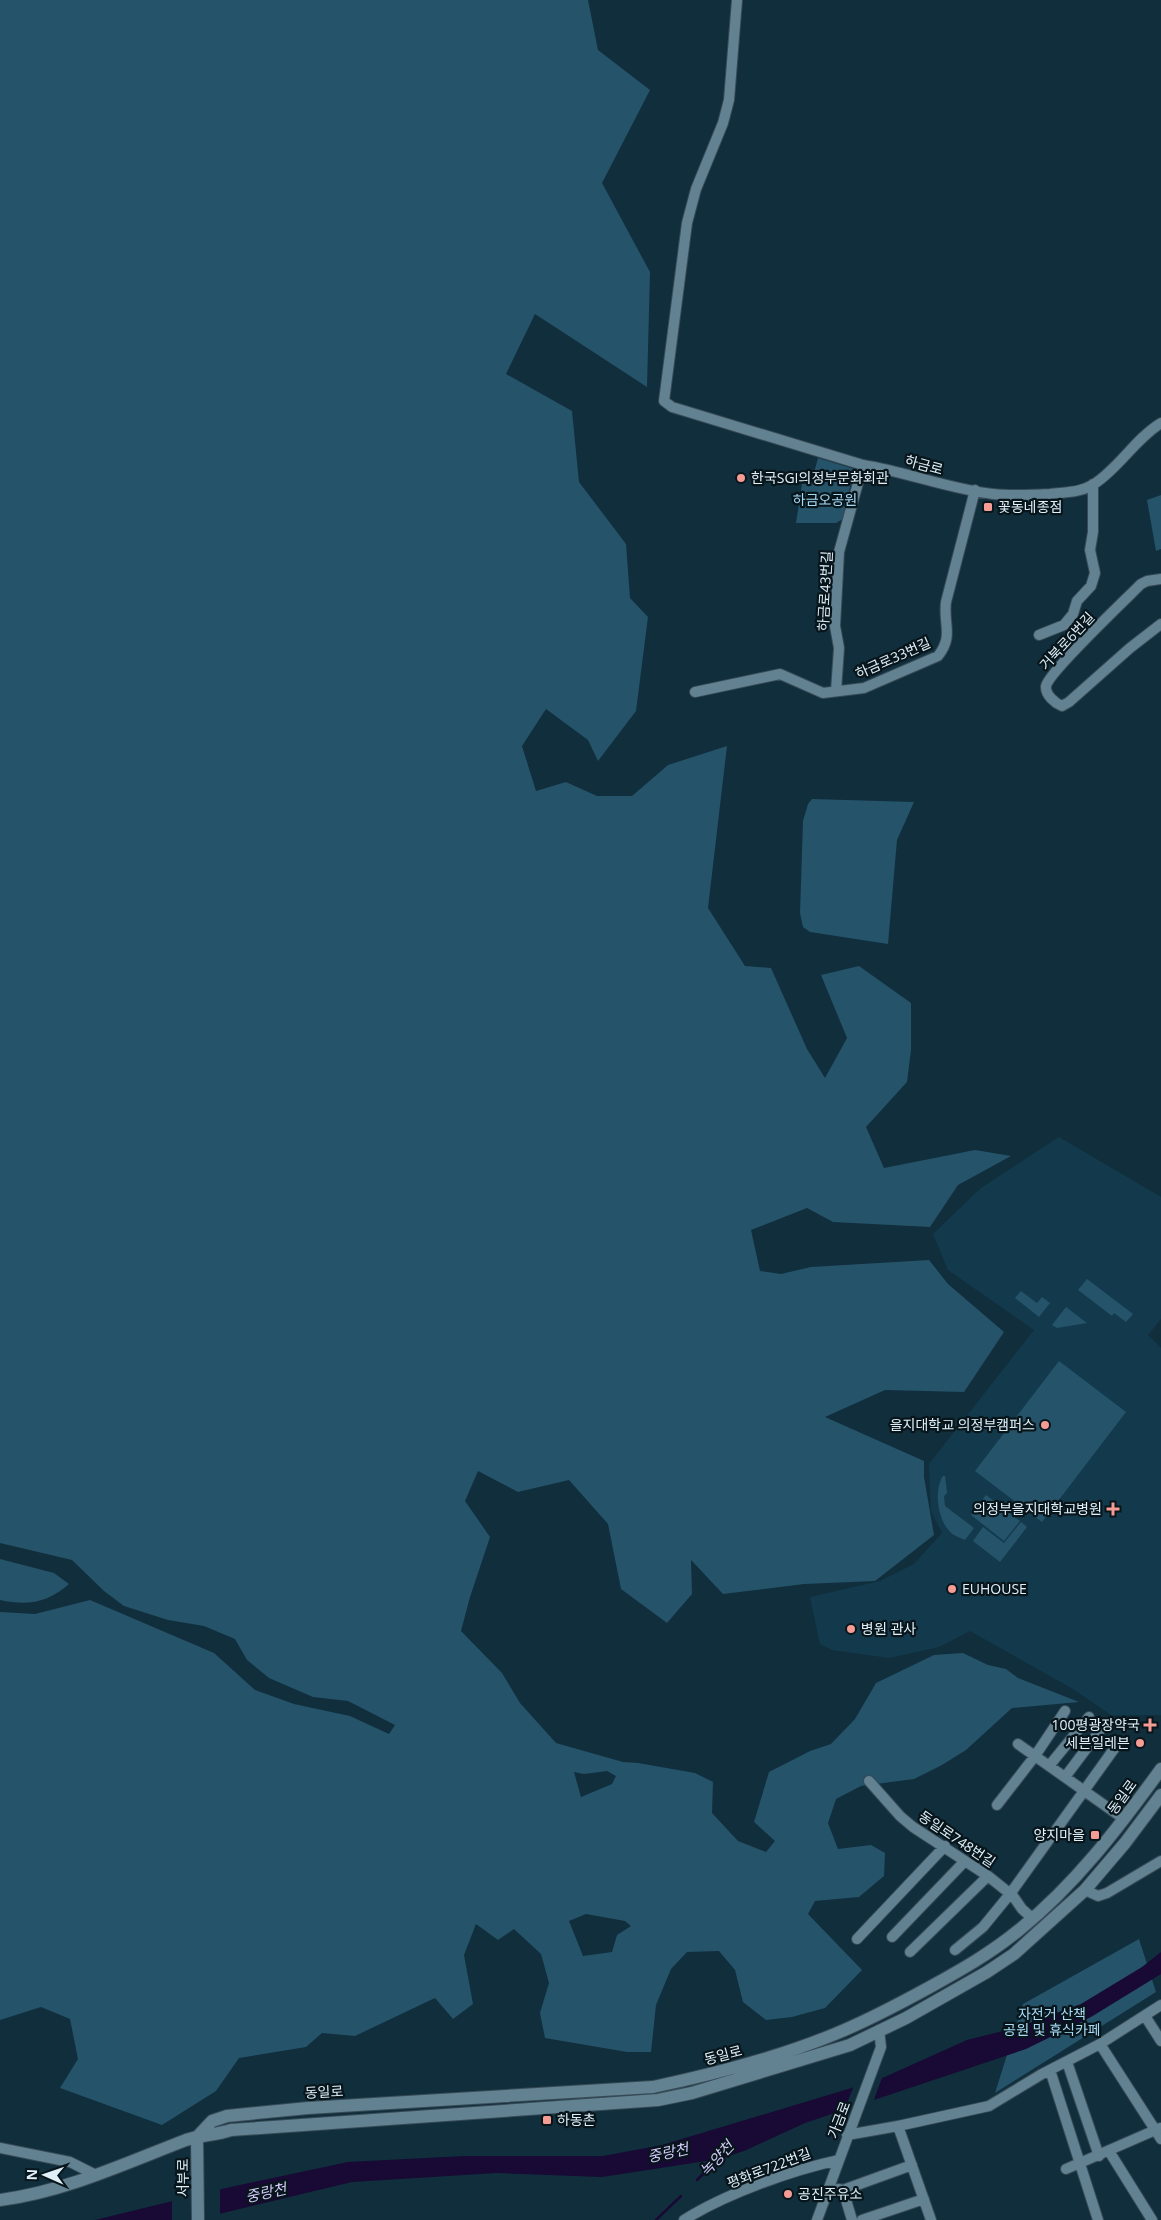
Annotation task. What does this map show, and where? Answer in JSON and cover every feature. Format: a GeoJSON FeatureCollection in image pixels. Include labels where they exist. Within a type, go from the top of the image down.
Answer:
{"type":"FeatureCollection","features":[{"type":"Feature","properties":{"kind":"street","name":"하금로"},"geometry":{"type":"LineString","coordinates":[[737,0],[729,100],[723,123],[696,189],[687,223],[664,402],[672,407],[863,465],[975,490],[1015,496],[1080,492],[1104,476],[1132,446],[1161,422]]}},
{"type":"Feature","properties":{"kind":"street","name":"하금로43번길"},"geometry":{"type":"LineString","coordinates":[[836,691],[839,648],[835,626],[838,552],[863,465]]}},
{"type":"Feature","properties":{"kind":"street"},"geometry":{"type":"LineString","coordinates":[[1040,635],[1064,624],[1073,614],[1077,601],[1091,586],[1095,573],[1090,550],[1093,532],[1094,484]]}},
{"type":"Feature","properties":{"kind":"street","name":"하금로33번길"},"geometry":{"type":"LineString","coordinates":[[695,692],[780,674],[823,692],[864,688],[938,656],[944,648],[948,632],[944,613],[946,602],[975,490]]}},
{"type":"Feature","properties":{"kind":"street","name":"거북로6번길"},"geometry":{"type":"LineString","coordinates":[[1161,579],[1147,580],[1141,584],[1060,666],[1046,686],[1054,703],[1062,706],[1069,702],[1130,648],[1161,624]]}},
{"type":"Feature","properties":{"kind":"street"},"geometry":{"type":"LineString","coordinates":[[997,1805],[1035,1756],[1065,1711]]}},
{"type":"Feature","properties":{"kind":"street"},"geometry":{"type":"LineString","coordinates":[[1049,1766],[1089,1717]]}},
{"type":"Feature","properties":{"kind":"street"},"geometry":{"type":"LineString","coordinates":[[1065,1777],[1099,1732]]}},
{"type":"Feature","properties":{"kind":"street"},"geometry":{"type":"LineString","coordinates":[[955,1950],[983,1927],[1010,1894],[1119,1742]]}},
{"type":"Feature","properties":{"kind":"street"},"geometry":{"type":"LineString","coordinates":[[1018,1744],[1124,1819]]}},
{"type":"Feature","properties":{"kind":"street","name":"동일로"},"geometry":{"type":"LineString","coordinates":[[198,2137],[212,2121],[227,2116],[308,2108],[653,2087],[753,2062],[835,2034],[874,2016],[977,1961],[1032,1918],[1068,1884],[1124,1819],[1161,1769]]}},
{"type":"Feature","properties":{"kind":"street","name":"동일로748번길"},"geometry":{"type":"LineString","coordinates":[[869,1781],[906,1822],[945,1846],[964,1862],[988,1876],[1010,1894],[1032,1918]]}},
{"type":"Feature","properties":{"kind":"street","name":"동일로"},"geometry":{"type":"LineString","coordinates":[[0,2200],[27,2196],[96,2174],[198,2137],[254,2129],[658,2100],[692,2093],[850,2045],[987,1972],[1014,1954],[1085,1890],[1125,1843],[1161,1795]]}},
{"type":"Feature","properties":{"kind":"street"},"geometry":{"type":"LineString","coordinates":[[857,1939],[945,1846]]}},
{"type":"Feature","properties":{"kind":"street"},"geometry":{"type":"LineString","coordinates":[[1085,1890],[1098,1896],[1107,1893],[1161,1861]]}},
{"type":"Feature","properties":{"kind":"street"},"geometry":{"type":"LineString","coordinates":[[892,1937],[964,1862]]}},
{"type":"Feature","properties":{"kind":"street"},"geometry":{"type":"LineString","coordinates":[[910,1952],[988,1876]]}},
{"type":"Feature","properties":{"kind":"street"},"geometry":{"type":"LineString","coordinates":[[847,2135],[989,2106],[1006,2097],[1010,2092],[1100,2044],[1161,2005]]}},
{"type":"Feature","properties":{"kind":"street"},"geometry":{"type":"LineString","coordinates":[[1145,2016],[1161,2041]]}},
{"type":"Feature","properties":{"kind":"street","name":"가금로"},"geometry":{"type":"LineString","coordinates":[[817,2220],[881,2047],[879,2030]]}},
{"type":"Feature","properties":{"kind":"street"},"geometry":{"type":"LineString","coordinates":[[1066,2169],[1159,2132],[1100,2044]]}},
{"type":"Feature","properties":{"kind":"street"},"geometry":{"type":"LineString","coordinates":[[1067,2062],[1099,2156]]}},
{"type":"Feature","properties":{"kind":"street"},"geometry":{"type":"LineString","coordinates":[[1050,2070],[1098,2220]]}},
{"type":"Feature","properties":{"kind":"street"},"geometry":{"type":"LineString","coordinates":[[898,2126],[931,2220]]}},
{"type":"Feature","properties":{"kind":"street","name":"서부로"},"geometry":{"type":"LineString","coordinates":[[198,2137],[198,2220]]}},
{"type":"Feature","properties":{"kind":"street"},"geometry":{"type":"LineString","coordinates":[[0,2148],[70,2162],[96,2174]]}},
{"type":"Feature","properties":{"kind":"street"},"geometry":{"type":"LineString","coordinates":[[1109,2151],[1152,2220]]}},
{"type":"Feature","properties":{"kind":"street","name":"평화로722번길"},"geometry":{"type":"LineString","coordinates":[[684,2220],[695,2217],[766,2182],[821,2163],[839,2160]]}},
{"type":"Feature","properties":{"kind":"street"},"geometry":{"type":"LineString","coordinates":[[830,2186],[843,2190],[912,2165]]}},
{"type":"Feature","properties":{"kind":"street"},"geometry":{"type":"LineString","coordinates":[[843,2190],[852,2220]]}},
{"type":"Feature","properties":{"kind":"street"},"geometry":{"type":"LineString","coordinates":[[862,2220],[924,2199]]}},
{"type":"Feature","properties":{"kind":"shaded area","name":"을지대학교 의정부캠퍼스"},"geometry":{"type":"Polygon","coordinates":[[[1059,1137],[1161,1197],[1161,1319],[1148,1335],[1161,1348],[1161,1715],[1111,1715],[1073,1689],[970,1631],[939,1647],[889,1658],[832,1650],[820,1644],[810,1597],[880,1581],[914,1564],[942,1533],[931,1511],[929,1464],[1034,1330],[948,1270],[933,1234],[981,1188],[1059,1137]]]}},
{"type":"Feature","properties":{"kind":"green space"},"geometry":{"type":"Polygon","coordinates":[[[0,0],[588,0],[598,50],[650,90],[602,183],[650,272],[647,387],[535,314],[506,374],[572,411],[579,482],[626,544],[630,598],[648,617],[636,711],[598,761],[588,740],[546,709],[522,746],[536,791],[566,782],[597,796],[632,796],[668,765],[727,746],[708,908],[745,966],[771,968],[807,1049],[825,1078],[847,1038],[821,975],[859,966],[911,1003],[911,1050],[907,1082],[866,1127],[884,1168],[975,1150],[1011,1156],[958,1185],[930,1227],[833,1222],[807,1208],[751,1230],[760,1271],[781,1274],[811,1267],[929,1260],[948,1284],[1004,1332],[964,1392],[885,1390],[825,1417],[924,1461],[924,1477],[934,1535],[875,1581],[804,1584],[723,1594],[691,1560],[692,1594],[667,1623],[621,1589],[608,1524],[569,1480],[518,1492],[478,1471],[465,1501],[490,1537],[461,1631],[502,1673],[520,1703],[556,1743],[623,1762],[695,1773],[713,1782],[712,1813],[738,1841],[766,1852],[775,1841],[754,1822],[769,1772],[810,1751],[831,1744],[855,1719],[876,1683],[934,1655],[963,1653],[988,1665],[1006,1669],[1018,1678],[1079,1702],[1012,1708],[966,1750],[942,1765],[914,1779],[861,1786],[836,1799],[828,1823],[838,1849],[871,1845],[885,1853],[884,1876],[859,1897],[815,1901],[808,1914],[862,1970],[825,2008],[792,2017],[766,2020],[743,2002],[735,1970],[719,1951],[687,1952],[671,1969],[656,2005],[651,2052],[627,2052],[545,2038],[540,2013],[549,1983],[541,1954],[514,1929],[498,1940],[476,1924],[464,1955],[473,2004],[453,2019],[435,1998],[355,2036],[322,2033],[306,2047],[239,2058],[216,2091],[162,2125],[60,2088],[78,2059],[70,2019],[41,2007],[0,2020],[0,1612],[35,1614],[90,1600],[214,1653],[255,1690],[294,1704],[350,1716],[389,1734],[395,1725],[348,1701],[313,1697],[269,1678],[247,1660],[235,1639],[204,1626],[168,1620],[124,1606],[104,1591],[72,1560],[0,1543],[0,0]],[[607,1771],[584,1774],[574,1772],[581,1797],[612,1784],[616,1776],[607,1771]],[[586,1914],[569,1921],[583,1956],[612,1952],[617,1935],[631,1926],[625,1921],[586,1914]]]}},
{"type":"Feature","properties":{"kind":"green space","name":"하금오공원"},"geometry":{"type":"Polygon","coordinates":[[[818,458],[854,469],[843,519],[836,523],[796,523],[802,484],[811,484],[818,458]]]}},
{"type":"Feature","properties":{"kind":"green space"},"geometry":{"type":"Polygon","coordinates":[[[1161,495],[1161,549],[1156,551],[1147,500],[1161,495]]]}},
{"type":"Feature","properties":{"kind":"green space"},"geometry":{"type":"Polygon","coordinates":[[[812,799],[914,802],[897,840],[888,944],[810,932],[803,927],[800,913],[803,821],[808,804],[812,799]]]}},
{"type":"Feature","properties":{"kind":"green space"},"geometry":{"type":"Polygon","coordinates":[[[1087,1279],[1133,1314],[1126,1322],[1114,1313],[1112,1316],[1078,1290],[1087,1279]]]}},
{"type":"Feature","properties":{"kind":"green space"},"geometry":{"type":"Polygon","coordinates":[[[1021,1291],[1037,1303],[1042,1297],[1050,1303],[1039,1317],[1015,1298],[1021,1291]]]}},
{"type":"Feature","properties":{"kind":"green space"},"geometry":{"type":"Polygon","coordinates":[[[1066,1307],[1087,1323],[1057,1328],[1052,1325],[1066,1307]]]}},
{"type":"Feature","properties":{"kind":"green space"},"geometry":{"type":"Polygon","coordinates":[[[1059,1361],[1126,1412],[1042,1522],[975,1471],[1059,1361]]]}},
{"type":"Feature","properties":{"kind":"green space"},"geometry":{"type":"Polygon","coordinates":[[[943,1476],[945,1476],[947,1493],[944,1496],[945,1506],[974,1528],[965,1540],[955,1536],[949,1530],[941,1516],[938,1490],[943,1476]]]}},
{"type":"Feature","properties":{"kind":"green space"},"geometry":{"type":"Polygon","coordinates":[[[986,1495],[1020,1521],[1004,1541],[971,1515],[986,1495]]]}},
{"type":"Feature","properties":{"kind":"green space"},"geometry":{"type":"Polygon","coordinates":[[[1021,1522],[1027,1527],[1000,1562],[973,1541],[983,1527],[1004,1543],[1021,1522]]]}},
{"type":"Feature","properties":{"kind":"green space"},"geometry":{"type":"Polygon","coordinates":[[[0,1559],[54,1573],[69,1584],[53,1595],[37,1601],[20,1603],[0,1600],[0,1559]]]}},
{"type":"Feature","properties":{"kind":"green space","name":"자전거 산책 공원 및 휴식카페"},"geometry":{"type":"Polygon","coordinates":[[[1139,1939],[1156,1992],[995,2093],[1023,2004],[1139,1939]]]}},
{"type":"Feature","properties":{"kind":"water","name":"중랑천"},"geometry":{"type":"Polygon","coordinates":[[[1161,1952],[1161,1974],[1091,2017],[1026,2049],[805,2123],[744,2151],[719,2159],[602,2177],[496,2173],[352,2182],[194,2220],[95,2220],[226,2188],[348,2162],[465,2156],[603,2156],[662,2145],[878,2080],[967,2040],[1015,2028],[1081,2004],[1142,1967],[1161,1952]]]}},
{"type":"Feature","properties":{"kind":"pier"},"geometry":{"type":"Polygon","coordinates":[[[883,2075],[872,2105],[843,2114],[854,2085],[883,2075]]]}},
{"type":"Feature","properties":{"kind":"pier"},"geometry":{"type":"Polygon","coordinates":[[[220,2187],[220,2217],[206,2220],[172,2220],[172,2198],[220,2187]]]}},
{"type":"Feature","properties":{"kind":"waterway","name":"녹양천"},"geometry":{"type":"LineString","coordinates":[[697,2180],[719,2158]]}},
{"type":"Feature","properties":{"kind":"waterway","name":"녹양천"},"geometry":{"type":"LineString","coordinates":[[656,2220],[681,2196]]}},
{"type":"Feature","properties":{"kind":"place","name":"한국SGI의정부문화회관"},"geometry":{"type":"Point","coordinates":[741,478]}},
{"type":"Feature","properties":{"kind":"place","name":"꽃동네종점"},"geometry":{"type":"Point","coordinates":[988,507]}},
{"type":"Feature","properties":{"kind":"place","name":"을지대학교 의정부캠퍼스"},"geometry":{"type":"Point","coordinates":[1045,1425]}},
{"type":"Feature","properties":{"kind":"place","name":"의정부을지대학교병원"},"geometry":{"type":"Point","coordinates":[1113,1509]}},
{"type":"Feature","properties":{"kind":"place","name":"EUHOUSE"},"geometry":{"type":"Point","coordinates":[952,1589]}},
{"type":"Feature","properties":{"kind":"place","name":"병원 관사"},"geometry":{"type":"Point","coordinates":[851,1629]}},
{"type":"Feature","properties":{"kind":"place","name":"100평광장약국"},"geometry":{"type":"Point","coordinates":[1150,1725]}},
{"type":"Feature","properties":{"kind":"place","name":"세븐일레븐"},"geometry":{"type":"Point","coordinates":[1140,1743]}},
{"type":"Feature","properties":{"kind":"place","name":"양지마을"},"geometry":{"type":"Point","coordinates":[1095,1835]}},
{"type":"Feature","properties":{"kind":"place","name":"하동촌"},"geometry":{"type":"Point","coordinates":[547,2120]}},
{"type":"Feature","properties":{"kind":"place","name":"공진주유소"},"geometry":{"type":"Point","coordinates":[788,2194]}}]}
